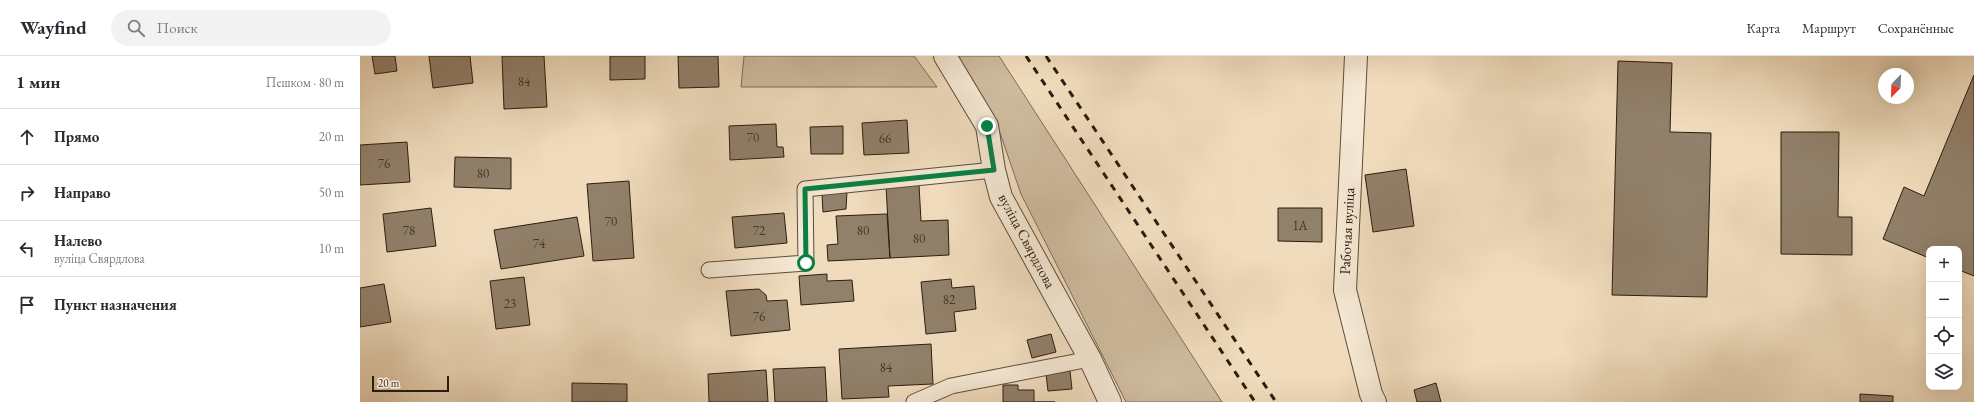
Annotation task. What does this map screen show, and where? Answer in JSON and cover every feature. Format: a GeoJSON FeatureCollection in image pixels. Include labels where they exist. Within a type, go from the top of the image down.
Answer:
{"type":"FeatureCollection","features":[{"type":"Feature","properties":{"kind":"street","name":"вуліца Свярдлова"},"geometry":{"type":"LineString","coordinates":[[945,56],[987,126],[994,170],[1001,197],[1090,359],[1110,402]]}},
{"type":"Feature","properties":{"kind":"street","name":"Рабочая вуліца"},"geometry":{"type":"LineString","coordinates":[[1356,56],[1345,290],[1371,394],[1375,402]]}},
{"type":"Feature","properties":{"kind":"lane"},"geometry":{"type":"LineString","coordinates":[[709,270],[806,263],[805,189],[994,170]]}},
{"type":"Feature","properties":{"kind":"lane"},"geometry":{"type":"LineString","coordinates":[[914,402],[951,386],[1090,359]]}},
{"type":"Feature","properties":{"kind":"shaded area"},"geometry":{"type":"Polygon","coordinates":[[[744,56],[914,56],[937,87],[741,87],[744,56]]]}},
{"type":"Feature","properties":{"kind":"shaded area"},"geometry":{"type":"Polygon","coordinates":[[[957,56],[999,56],[1222,402],[1126,402],[1021,194],[999,130],[957,56]]]}},
{"type":"Feature","properties":{"kind":"building"},"geometry":{"type":"Polygon","coordinates":[[[372,56],[395,56],[397,71],[375,74],[372,56]]]}},
{"type":"Feature","properties":{"kind":"building"},"geometry":{"type":"Polygon","coordinates":[[[429,56],[470,56],[473,83],[433,88],[429,56]]]}},
{"type":"Feature","properties":{"kind":"building"},"geometry":{"type":"Polygon","coordinates":[[[502,56],[544,56],[547,107],[504,109],[502,56]]]}},
{"type":"Feature","properties":{"kind":"building"},"geometry":{"type":"Polygon","coordinates":[[[610,56],[645,56],[645,79],[610,80],[610,56]]]}},
{"type":"Feature","properties":{"kind":"building"},"geometry":{"type":"Polygon","coordinates":[[[678,56],[718,56],[719,87],[679,88],[678,56]]]}},
{"type":"Feature","properties":{"kind":"building"},"geometry":{"type":"Polygon","coordinates":[[[1618,61],[1672,63],[1670,132],[1711,133],[1707,297],[1612,295],[1618,61]]]}},
{"type":"Feature","properties":{"kind":"building"},"geometry":{"type":"Polygon","coordinates":[[[1974,75],[1974,276],[1962,271],[1962,246],[1926,246],[1926,257],[1883,239],[1904,187],[1924,196],[1974,75]]]}},
{"type":"Feature","properties":{"kind":"building"},"geometry":{"type":"Polygon","coordinates":[[[907,120],[909,153],[864,155],[862,123],[907,120]]]}},
{"type":"Feature","properties":{"kind":"building"},"geometry":{"type":"Polygon","coordinates":[[[776,124],[777,147],[783,147],[784,157],[730,160],[729,126],[776,124]]]}},
{"type":"Feature","properties":{"kind":"building"},"geometry":{"type":"Polygon","coordinates":[[[843,126],[843,154],[811,154],[810,127],[843,126]]]}},
{"type":"Feature","properties":{"kind":"building"},"geometry":{"type":"Polygon","coordinates":[[[1781,132],[1839,132],[1838,217],[1852,217],[1852,255],[1781,254],[1781,132]]]}},
{"type":"Feature","properties":{"kind":"building"},"geometry":{"type":"Polygon","coordinates":[[[407,142],[410,182],[360,185],[360,145],[407,142]]]}},
{"type":"Feature","properties":{"kind":"building"},"geometry":{"type":"Polygon","coordinates":[[[455,157],[511,158],[511,189],[454,187],[455,157]]]}},
{"type":"Feature","properties":{"kind":"building"},"geometry":{"type":"Polygon","coordinates":[[[1406,169],[1414,226],[1373,232],[1365,175],[1406,169]]]}},
{"type":"Feature","properties":{"kind":"building"},"geometry":{"type":"Polygon","coordinates":[[[629,181],[634,258],[593,261],[587,184],[629,181]]]}},
{"type":"Feature","properties":{"kind":"building"},"geometry":{"type":"Polygon","coordinates":[[[919,185],[921,221],[948,220],[949,255],[890,258],[886,186],[919,185]]]}},
{"type":"Feature","properties":{"kind":"building"},"geometry":{"type":"Polygon","coordinates":[[[847,191],[846,209],[823,212],[822,195],[847,191]]]}},
{"type":"Feature","properties":{"kind":"building"},"geometry":{"type":"Polygon","coordinates":[[[431,208],[436,246],[387,252],[383,214],[431,208]]]}},
{"type":"Feature","properties":{"kind":"building"},"geometry":{"type":"Polygon","coordinates":[[[1278,208],[1322,208],[1322,242],[1278,241],[1278,208]]]}},
{"type":"Feature","properties":{"kind":"building"},"geometry":{"type":"Polygon","coordinates":[[[784,213],[787,243],[735,248],[732,217],[784,213]]]}},
{"type":"Feature","properties":{"kind":"building"},"geometry":{"type":"Polygon","coordinates":[[[887,214],[890,258],[828,261],[827,245],[838,244],[836,216],[887,214]]]}},
{"type":"Feature","properties":{"kind":"building"},"geometry":{"type":"Polygon","coordinates":[[[577,217],[584,256],[501,269],[494,230],[577,217]]]}},
{"type":"Feature","properties":{"kind":"building"},"geometry":{"type":"Polygon","coordinates":[[[827,274],[827,281],[852,280],[854,301],[801,305],[799,276],[827,274]]]}},
{"type":"Feature","properties":{"kind":"building"},"geometry":{"type":"Polygon","coordinates":[[[524,277],[530,325],[496,329],[490,281],[524,277]]]}},
{"type":"Feature","properties":{"kind":"building"},"geometry":{"type":"Polygon","coordinates":[[[951,279],[952,288],[974,286],[976,309],[954,312],[956,331],[926,334],[921,282],[951,279]]]}},
{"type":"Feature","properties":{"kind":"building"},"geometry":{"type":"Polygon","coordinates":[[[384,284],[391,322],[360,327],[360,288],[384,284]]]}},
{"type":"Feature","properties":{"kind":"building"},"geometry":{"type":"Polygon","coordinates":[[[759,289],[766,295],[767,301],[787,300],[790,330],[731,336],[726,291],[759,289]]]}},
{"type":"Feature","properties":{"kind":"building"},"geometry":{"type":"Polygon","coordinates":[[[1051,334],[1056,352],[1032,358],[1027,340],[1051,334]]]}},
{"type":"Feature","properties":{"kind":"building"},"geometry":{"type":"Polygon","coordinates":[[[931,344],[933,384],[888,386],[889,397],[842,399],[839,349],[931,344]]]}},
{"type":"Feature","properties":{"kind":"building"},"geometry":{"type":"Polygon","coordinates":[[[825,367],[827,402],[775,402],[773,369],[825,367]]]}},
{"type":"Feature","properties":{"kind":"building"},"geometry":{"type":"Polygon","coordinates":[[[766,370],[768,402],[709,402],[708,374],[766,370]]]}},
{"type":"Feature","properties":{"kind":"building"},"geometry":{"type":"Polygon","coordinates":[[[1070,371],[1072,389],[1048,391],[1046,374],[1070,371]]]}},
{"type":"Feature","properties":{"kind":"building"},"geometry":{"type":"Polygon","coordinates":[[[572,383],[627,384],[627,402],[572,402],[572,383]]]}},
{"type":"Feature","properties":{"kind":"building"},"geometry":{"type":"Polygon","coordinates":[[[1436,383],[1441,402],[1417,402],[1414,390],[1436,383]]]}},
{"type":"Feature","properties":{"kind":"building"},"geometry":{"type":"Polygon","coordinates":[[[1003,385],[1018,385],[1018,390],[1034,390],[1034,402],[1003,402],[1003,385]]]}},
{"type":"Feature","properties":{"kind":"building"},"geometry":{"type":"Polygon","coordinates":[[[1860,394],[1893,396],[1893,402],[1860,402],[1860,394]]]}},
{"type":"Feature","properties":{"kind":"railway"},"geometry":{"type":"LineString","coordinates":[[1026,56],[1255,402]]}},
{"type":"Feature","properties":{"kind":"railway"},"geometry":{"type":"LineString","coordinates":[[1046,56],[1276,402]]}},
{"type":"Feature","properties":{"kind":"route"},"geometry":{"type":"LineString","coordinates":[[806,263],[805,189],[994,170],[987,126]]}}]}
